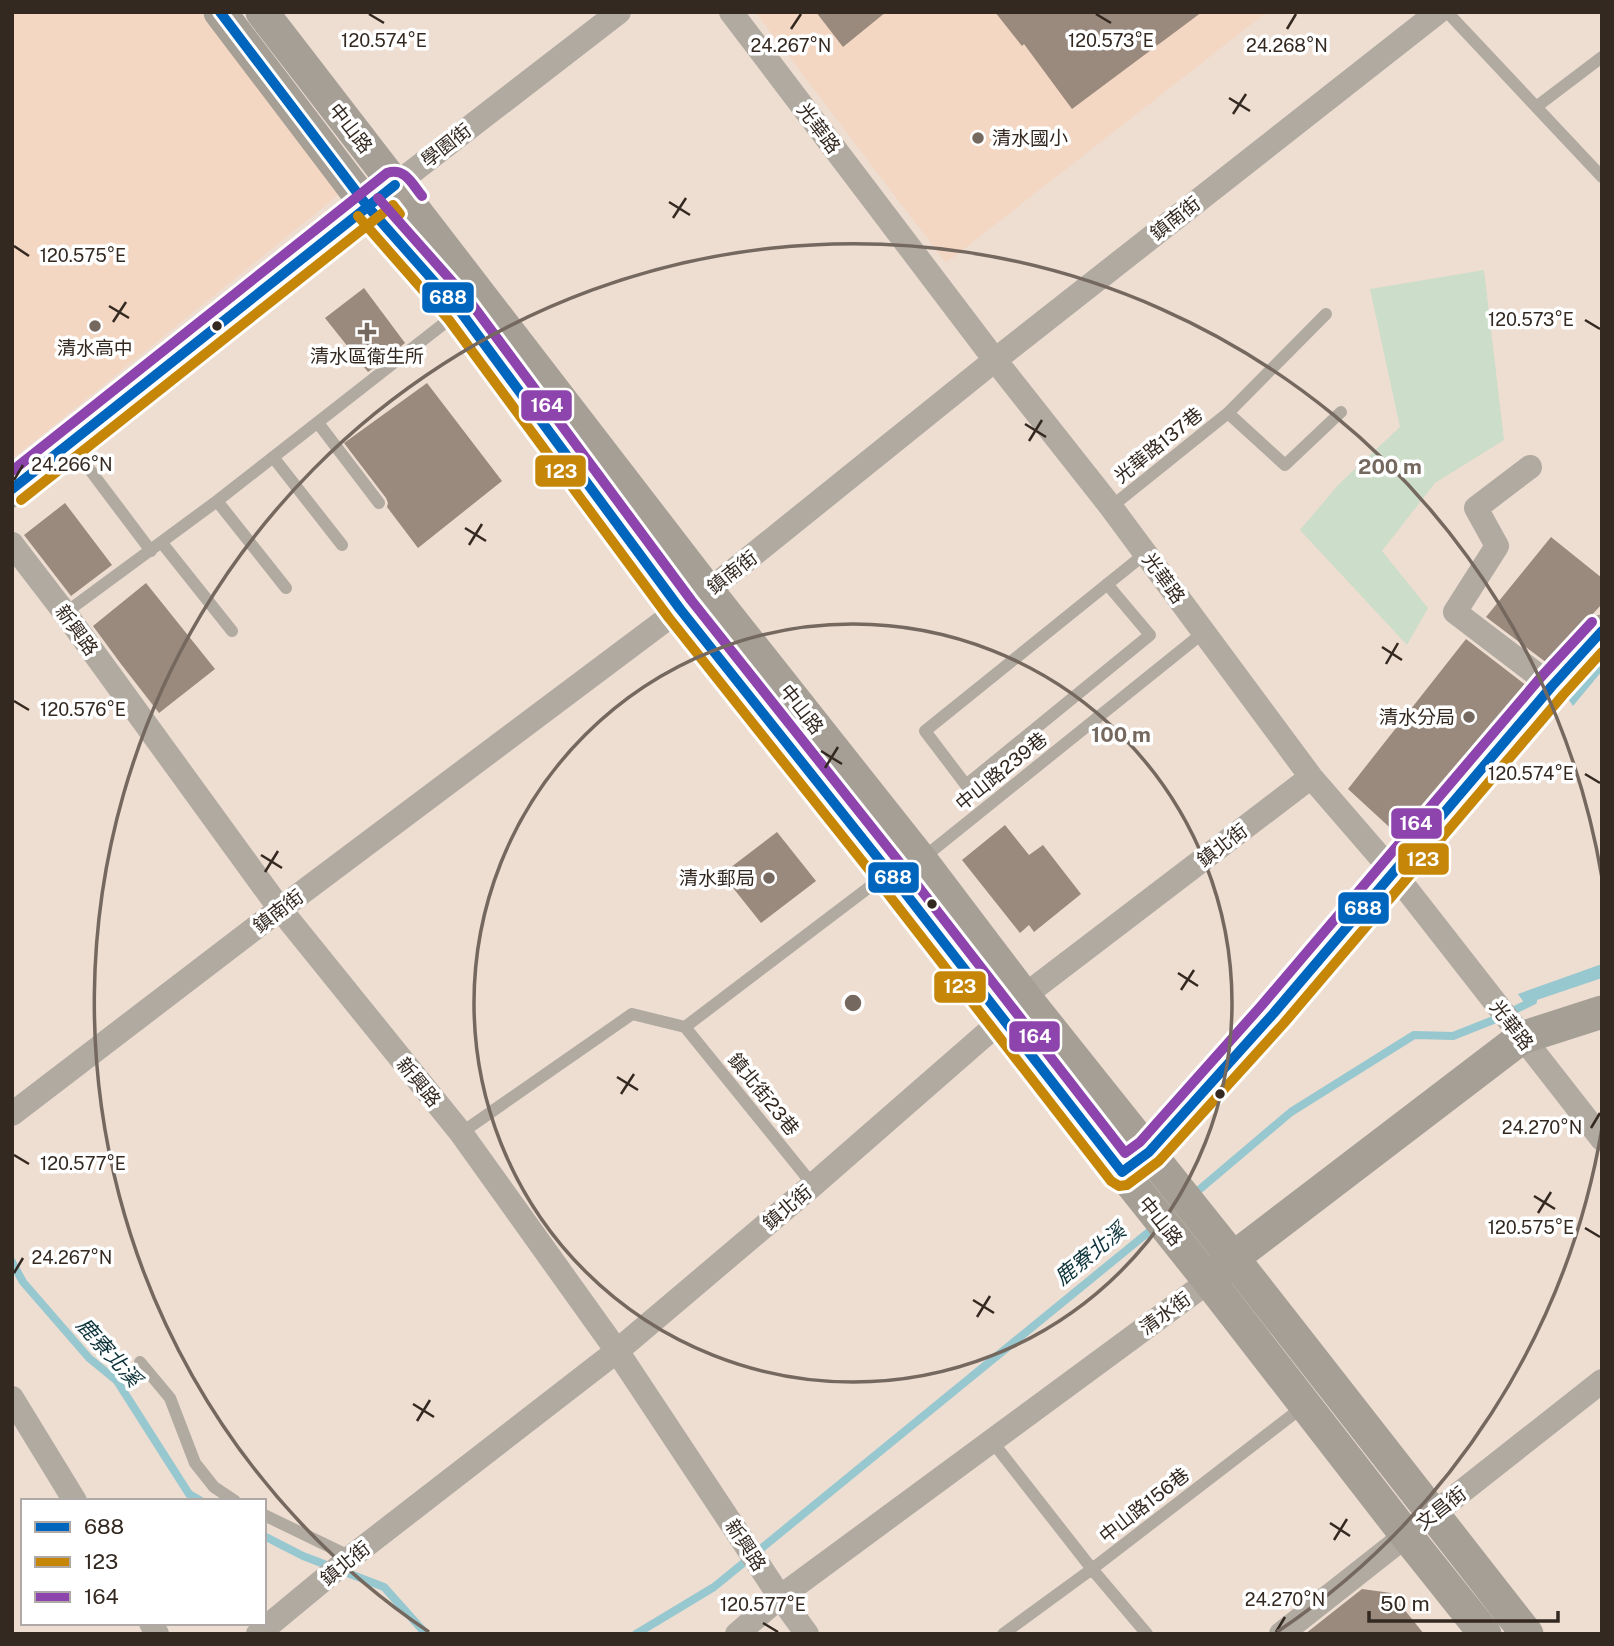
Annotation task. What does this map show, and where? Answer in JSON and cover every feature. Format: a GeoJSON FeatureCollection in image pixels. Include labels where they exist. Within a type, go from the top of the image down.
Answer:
{"type":"FeatureCollection","features":[{"type":"Feature","properties":{"kind":"main road","name":"學園街"},"geometry":{"type":"LineString","coordinates":[[12,489],[382,196]]}},
{"type":"Feature","properties":{"kind":"street","name":"中山路"},"geometry":{"type":"LineString","coordinates":[[220,12],[382,196],[708,591],[921,860],[1013,1008],[1122,1172],[1485,1634]]}},
{"type":"Feature","properties":{"kind":"street","name":"中山路"},"geometry":{"type":"LineString","coordinates":[[262,12],[460,311],[680,609],[888,872],[1149,1152],[1527,1634]]}},
{"type":"Feature","properties":{"kind":"street","name":"學園街"},"geometry":{"type":"LineString","coordinates":[[382,196],[619,12]]}},
{"type":"Feature","properties":{"kind":"street","name":"光華路"},"geometry":{"type":"LineString","coordinates":[[731,12],[995,360],[1146,553],[1311,777],[1394,873],[1602,1139]]}},
{"type":"Feature","properties":{"kind":"street","name":"鎮南街"},"geometry":{"type":"LineString","coordinates":[[12,1114],[280,909],[680,609],[708,591],[995,360],[1438,12]]}},
{"type":"Feature","properties":{"kind":"street"},"geometry":{"type":"LineString","coordinates":[[1530,467],[1476,508],[1497,546],[1455,612],[1552,686]]}},
{"type":"Feature","properties":{"kind":"street","name":"新興路"},"geometry":{"type":"LineString","coordinates":[[12,544],[280,909],[461,1133],[617,1351],[807,1634]]}},
{"type":"Feature","properties":{"kind":"street"},"geometry":{"type":"LineString","coordinates":[[1122,1172],[1149,1152],[1273,1014],[1602,631]]}},
{"type":"Feature","properties":{"kind":"street","name":"鎮北街"},"geometry":{"type":"LineString","coordinates":[[258,1634],[351,1557],[617,1351],[813,1185],[1013,1008],[1311,777]]}},
{"type":"Feature","properties":{"kind":"street","name":"清水街"},"geometry":{"type":"LineString","coordinates":[[737,1634],[780,1597],[1209,1281],[1233,1258],[1521,1038],[1602,1012]]}},
{"type":"Feature","properties":{"kind":"street","name":"文昌街"},"geometry":{"type":"LineString","coordinates":[[1281,1634],[1602,1381]]}},
{"type":"Feature","properties":{"kind":"street"},"geometry":{"type":"LineString","coordinates":[[12,1398],[74,1499]]}},
{"type":"Feature","properties":{"kind":"lane"},"geometry":{"type":"LineString","coordinates":[[1447,12],[1602,177]]}},
{"type":"Feature","properties":{"kind":"lane"},"geometry":{"type":"LineString","coordinates":[[1536,107],[1602,57]]}},
{"type":"Feature","properties":{"kind":"lane"},"geometry":{"type":"LineString","coordinates":[[65,613],[156,547],[460,311]]}},
{"type":"Feature","properties":{"kind":"lane","name":"光華路137巷"},"geometry":{"type":"LineString","coordinates":[[1111,507],[1228,412],[1326,314]]}},
{"type":"Feature","properties":{"kind":"lane","name":"光華路137巷"},"geometry":{"type":"LineString","coordinates":[[1228,412],[1285,466],[1341,412]]}},
{"type":"Feature","properties":{"kind":"lane"},"geometry":{"type":"LineString","coordinates":[[318,423],[379,503]]}},
{"type":"Feature","properties":{"kind":"lane"},"geometry":{"type":"LineString","coordinates":[[273,457],[342,545]]}},
{"type":"Feature","properties":{"kind":"lane"},"geometry":{"type":"LineString","coordinates":[[87,466],[232,631]]}},
{"type":"Feature","properties":{"kind":"lane"},"geometry":{"type":"LineString","coordinates":[[217,500],[286,588]]}},
{"type":"Feature","properties":{"kind":"lane"},"geometry":{"type":"LineString","coordinates":[[1107,584],[1150,635],[966,785],[925,731],[1107,584],[1146,553]]}},
{"type":"Feature","properties":{"kind":"lane","name":"中山路239巷"},"geometry":{"type":"LineString","coordinates":[[921,860],[1203,632]]}},
{"type":"Feature","properties":{"kind":"lane"},"geometry":{"type":"LineString","coordinates":[[461,1133],[632,1014],[685,1027],[888,872]]}},
{"type":"Feature","properties":{"kind":"lane","name":"鎮北街23巷"},"geometry":{"type":"LineString","coordinates":[[685,1027],[813,1185]]}},
{"type":"Feature","properties":{"kind":"lane"},"geometry":{"type":"LineString","coordinates":[[140,1362],[170,1398],[195,1463],[214,1487],[232,1499]]}},
{"type":"Feature","properties":{"kind":"lane","name":"中山路156巷"},"geometry":{"type":"LineString","coordinates":[[1003,1634],[1305,1405]]}},
{"type":"Feature","properties":{"kind":"lane"},"geometry":{"type":"LineString","coordinates":[[991,1440],[1092,1569],[1147,1634]]}},
{"type":"Feature","properties":{"kind":"lane"},"geometry":{"type":"LineString","coordinates":[[266,1516],[351,1557]]}},
{"type":"Feature","properties":{"kind":"shaded area","name":"清水高中"},"geometry":{"type":"Polygon","coordinates":[[[12,12],[200,12],[342,192],[12,459],[12,12]]]}},
{"type":"Feature","properties":{"kind":"shaded area","name":"清水國小"},"geometry":{"type":"Polygon","coordinates":[[[755,12],[1267,12],[946,263],[755,12]]]}},
{"type":"Feature","properties":{"kind":"green space"},"geometry":{"type":"Polygon","coordinates":[[[1484,270],[1504,440],[1435,483],[1382,551],[1428,608],[1407,645],[1300,530],[1339,484],[1400,427],[1370,289],[1484,270]]]}},
{"type":"Feature","properties":{"kind":"water"},"geometry":{"type":"Polygon","coordinates":[[[1602,657],[1602,671],[1573,706],[1567,697],[1602,657]]]}},
{"type":"Feature","properties":{"kind":"water"},"geometry":{"type":"Polygon","coordinates":[[[1602,964],[1602,978],[1525,1004],[1518,994],[1602,964]]]}},
{"type":"Feature","properties":{"kind":"building"},"geometry":{"type":"Polygon","coordinates":[[[816,12],[886,12],[843,47],[816,12]]]}},
{"type":"Feature","properties":{"kind":"building"},"geometry":{"type":"Polygon","coordinates":[[[995,12],[1202,12],[1072,109],[1024,44],[1022,46],[995,12]]]}},
{"type":"Feature","properties":{"kind":"building","name":"清水區衛生所"},"geometry":{"type":"Polygon","coordinates":[[[364,288],[405,343],[368,372],[325,318],[364,288]]]}},
{"type":"Feature","properties":{"kind":"building"},"geometry":{"type":"Polygon","coordinates":[[[427,383],[502,481],[418,548],[387,507],[386,498],[344,443],[427,383]]]}},
{"type":"Feature","properties":{"kind":"building"},"geometry":{"type":"Polygon","coordinates":[[[65,503],[112,565],[71,596],[24,535],[65,503]]]}},
{"type":"Feature","properties":{"kind":"building"},"geometry":{"type":"Polygon","coordinates":[[[1551,537],[1602,578],[1602,604],[1547,663],[1486,617],[1551,537]]]}},
{"type":"Feature","properties":{"kind":"building"},"geometry":{"type":"Polygon","coordinates":[[[146,583],[215,669],[159,713],[93,626],[146,583]]]}},
{"type":"Feature","properties":{"kind":"building"},"geometry":{"type":"Polygon","coordinates":[[[1466,639],[1527,686],[1399,836],[1348,789],[1466,639]]]}},
{"type":"Feature","properties":{"kind":"building"},"geometry":{"type":"Polygon","coordinates":[[[1005,825],[1029,855],[1043,845],[1081,894],[1034,932],[1029,925],[1020,933],[962,860],[1005,825]]]}},
{"type":"Feature","properties":{"kind":"building","name":"清水郵局"},"geometry":{"type":"Polygon","coordinates":[[[777,832],[816,881],[761,923],[722,874],[777,832]]]}},
{"type":"Feature","properties":{"kind":"building"},"geometry":{"type":"Polygon","coordinates":[[[1362,1589],[1391,1593],[1424,1634],[1305,1634],[1362,1589]]]}},
{"type":"Feature","properties":{"kind":"waterway"},"geometry":{"type":"LineString","coordinates":[[1567,697],[1602,657]]}},
{"type":"Feature","properties":{"kind":"waterway","name":"鹿寮北溪"},"geometry":{"type":"LineString","coordinates":[[1193,1195],[1291,1112],[1414,1035],[1453,1036],[1533,1001]]}},
{"type":"Feature","properties":{"kind":"waterway","name":"鹿寮北溪"},"geometry":{"type":"LineString","coordinates":[[636,1634],[714,1587],[1156,1226]]}},
{"type":"Feature","properties":{"kind":"waterway","name":"鹿寮北溪"},"geometry":{"type":"LineString","coordinates":[[12,1262],[23,1282],[89,1358],[117,1381],[189,1494],[198,1499]]}},
{"type":"Feature","properties":{"kind":"waterway","name":"鹿寮北溪"},"geometry":{"type":"LineString","coordinates":[[266,1537],[303,1556],[384,1587],[426,1634]]}},
{"type":"Feature","properties":{"kind":"transit line","name":"688"},"geometry":{"type":"LineString","coordinates":[[220,12],[368,207],[460,311],[680,609],[1122,1172],[1149,1152],[1273,1014],[1602,631]]}},
{"type":"Feature","properties":{"kind":"transit line","name":"164"},"geometry":{"type":"LineString","coordinates":[[12,471],[387,173],[403,174],[422,196]]}},
{"type":"Feature","properties":{"kind":"transit line","name":"688"},"geometry":{"type":"LineString","coordinates":[[12,489],[395,185]]}},
{"type":"Feature","properties":{"kind":"transit line","name":"164"},"geometry":{"type":"LineString","coordinates":[[378,198],[471,303],[691,600],[1125,1153],[1140,1142],[1262,1005],[1541,677],[1592,622]]}},
{"type":"Feature","properties":{"kind":"transit line","name":"123"},"geometry":{"type":"LineString","coordinates":[[21,500],[393,205],[400,214]]}},
{"type":"Feature","properties":{"kind":"transit line","name":"123"},"geometry":{"type":"LineString","coordinates":[[358,216],[449,320],[669,618],[1111,1181],[1119,1186],[1127,1185],[1159,1161],[1284,1023],[1602,652]]}},
{"type":"Feature","properties":{"kind":"place","name":"清水國小"},"geometry":{"type":"Point","coordinates":[978,138]}},
{"type":"Feature","properties":{"kind":"place","name":"清水高中"},"geometry":{"type":"Point","coordinates":[95,326]}},
{"type":"Feature","properties":{"kind":"place","name":"清水區衛生所"},"geometry":{"type":"Point","coordinates":[367,332]}},
{"type":"Feature","properties":{"kind":"place","name":"清水分局"},"geometry":{"type":"Point","coordinates":[1469,717]}},
{"type":"Feature","properties":{"kind":"place","name":"清水郵局"},"geometry":{"type":"Point","coordinates":[769,878]}}]}
